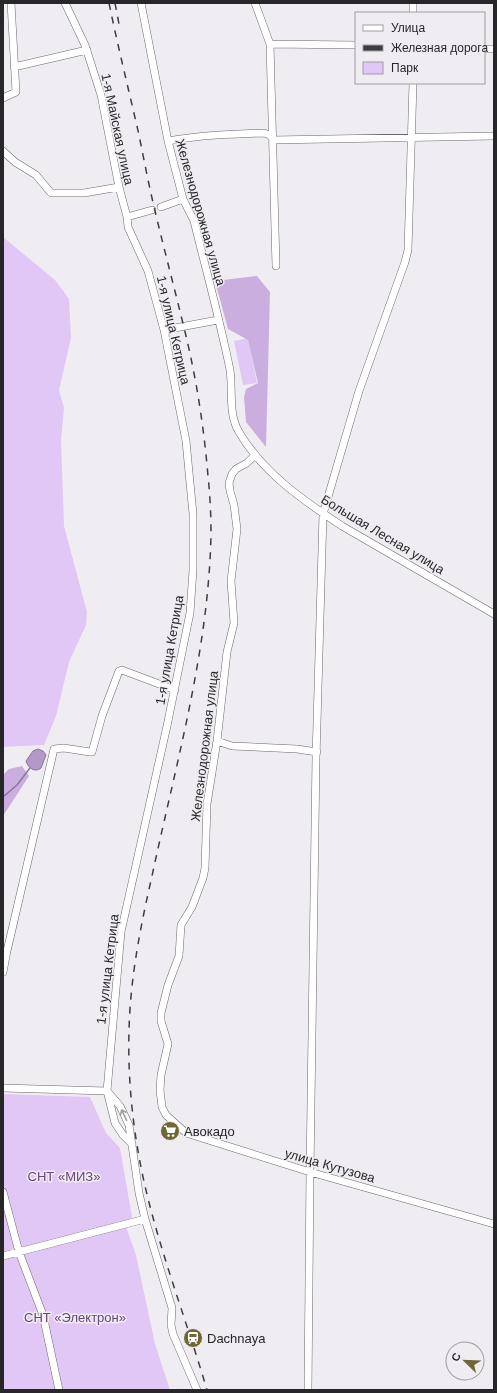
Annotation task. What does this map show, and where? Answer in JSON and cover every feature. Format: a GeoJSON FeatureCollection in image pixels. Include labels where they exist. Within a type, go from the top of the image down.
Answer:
{"type":"FeatureCollection","features":[{"type":"Feature","properties":{"kind":"street"},"geometry":{"type":"LineString","coordinates":[[3,98],[16,92],[11,3]]}},
{"type":"Feature","properties":{"kind":"street","name":"1-я Майская улица"},"geometry":{"type":"LineString","coordinates":[[65,3],[87,50],[101,96],[119,187],[127,217]]}},
{"type":"Feature","properties":{"kind":"street","name":"Железнодорожная улица"},"geometry":{"type":"LineString","coordinates":[[141,3],[148,32],[168,141],[183,199],[194,221],[230,371],[233,414],[238,431],[249,447]]}},
{"type":"Feature","properties":{"kind":"street"},"geometry":{"type":"LineString","coordinates":[[255,3],[270,44],[276,266]]}},
{"type":"Feature","properties":{"kind":"street"},"geometry":{"type":"LineString","coordinates":[[270,44],[355,45]]}},
{"type":"Feature","properties":{"kind":"street"},"geometry":{"type":"LineString","coordinates":[[14,67],[87,50]]}},
{"type":"Feature","properties":{"kind":"street"},"geometry":{"type":"LineString","coordinates":[[308,1390],[317,752],[323,514],[359,391],[408,250],[413,84]]}},
{"type":"Feature","properties":{"kind":"street"},"geometry":{"type":"LineString","coordinates":[[168,141],[188,137],[251,133],[264,133],[270,136],[273,140],[494,136]]}},
{"type":"Feature","properties":{"kind":"street"},"geometry":{"type":"LineString","coordinates":[[3,151],[15,162],[36,175],[51,193],[84,192],[119,187]]}},
{"type":"Feature","properties":{"kind":"street"},"geometry":{"type":"LineString","coordinates":[[160,207],[183,199]]}},
{"type":"Feature","properties":{"kind":"street"},"geometry":{"type":"LineString","coordinates":[[127,217],[152,210]]}},
{"type":"Feature","properties":{"kind":"street","name":"1-я улица Кетрица"},"geometry":{"type":"LineString","coordinates":[[107,1091],[121,932],[175,690],[190,613],[193,570],[193,514],[186,441],[164,330],[148,271],[128,227],[127,217]]}},
{"type":"Feature","properties":{"kind":"street"},"geometry":{"type":"LineString","coordinates":[[164,330],[218,320]]}},
{"type":"Feature","properties":{"kind":"street","name":"Большая Лесная улица"},"geometry":{"type":"LineString","coordinates":[[249,447],[255,456],[284,484],[323,514],[494,614]]}},
{"type":"Feature","properties":{"kind":"street","name":"Железнодорожная улица"},"geometry":{"type":"LineString","coordinates":[[166,1116],[162,1108],[160,1090],[161,1075],[168,1044],[161,1021],[162,1013],[168,985],[179,956],[182,925],[192,907],[205,868],[207,804],[217,742],[228,652],[234,623],[231,581],[237,529],[229,483],[232,474],[236,469],[247,463],[255,456]]}},
{"type":"Feature","properties":{"kind":"street"},"geometry":{"type":"LineString","coordinates":[[3,972],[6,951],[54,749],[64,748],[92,752],[102,716],[119,671],[122,670],[175,690]]}},
{"type":"Feature","properties":{"kind":"street"},"geometry":{"type":"LineString","coordinates":[[217,742],[232,746],[296,749],[317,752]]}},
{"type":"Feature","properties":{"kind":"street"},"geometry":{"type":"LineString","coordinates":[[3,1088],[107,1091],[120,1106],[129,1124],[139,1193],[145,1219],[172,1308],[170,1325],[197,1390]]}},
{"type":"Feature","properties":{"kind":"street"},"geometry":{"type":"LineString","coordinates":[[107,1091],[116,1123],[122,1135],[132,1144]]}},
{"type":"Feature","properties":{"kind":"street","name":"улица Кутузова"},"geometry":{"type":"LineString","coordinates":[[166,1116],[186,1133],[310,1172],[494,1224]]}},
{"type":"Feature","properties":{"kind":"street"},"geometry":{"type":"LineString","coordinates":[[3,1192],[19,1252],[43,1315],[58,1390]]}},
{"type":"Feature","properties":{"kind":"street"},"geometry":{"type":"LineString","coordinates":[[3,1256],[145,1219]]}},
{"type":"Feature","properties":{"kind":"green space"},"geometry":{"type":"Polygon","coordinates":[[[3,237],[55,280],[69,299],[71,338],[59,390],[64,408],[61,440],[64,526],[87,612],[86,625],[69,662],[56,716],[44,745],[3,747],[3,237]]]}},
{"type":"Feature","properties":{"kind":"green space"},"geometry":{"type":"Polygon","coordinates":[[[248,338],[257,383],[243,385],[234,341],[248,338]]]}},
{"type":"Feature","properties":{"kind":"green space"},"geometry":{"type":"Polygon","coordinates":[[[3,1094],[90,1097],[106,1133],[120,1148],[132,1217],[125,1224],[136,1255],[155,1344],[170,1390],[3,1390],[3,1094]]]}},
{"type":"Feature","properties":{"kind":"shaded area"},"geometry":{"type":"Polygon","coordinates":[[[257,276],[270,292],[266,447],[246,422],[244,397],[246,389],[258,383],[248,340],[228,329],[215,281],[257,276]]]}},
{"type":"Feature","properties":{"kind":"shaded area"},"geometry":{"type":"Polygon","coordinates":[[[38,749],[43,751],[46,755],[41,768],[34,770],[30,768],[26,761],[33,751],[38,749]]]}},
{"type":"Feature","properties":{"kind":"shaded area"},"geometry":{"type":"Polygon","coordinates":[[[22,766],[29,776],[3,816],[3,775],[9,769],[22,766]]]}},
{"type":"Feature","properties":{"kind":"waterway"},"geometry":{"type":"LineString","coordinates":[[3,797],[17,785],[30,768]]}},
{"type":"Feature","properties":{"kind":"railway"},"geometry":{"type":"LineString","coordinates":[[109,3],[153,202],[194,371],[202,423],[210,497],[211,533],[209,576],[198,663],[181,748],[138,942],[131,992],[129,1031],[131,1098],[140,1164],[151,1212],[166,1263],[207,1390]]}},
{"type":"Feature","properties":{"kind":"railway"},"geometry":{"type":"LineString","coordinates":[[115,3],[119,24]]}},
{"type":"Feature","properties":{"kind":"place","name":"Авокадо"},"geometry":{"type":"Point","coordinates":[170,1131]}},
{"type":"Feature","properties":{"kind":"place","name":"Dachnaya"},"geometry":{"type":"Point","coordinates":[193,1338]}},
{"type":"Feature","properties":{"kind":"park label","name":"СНТ «МИЗ»"},"geometry":{"type":"Point","coordinates":[64,1176]}},
{"type":"Feature","properties":{"kind":"park label","name":"СНТ «Электрон»"},"geometry":{"type":"Point","coordinates":[75,1317]}}]}
